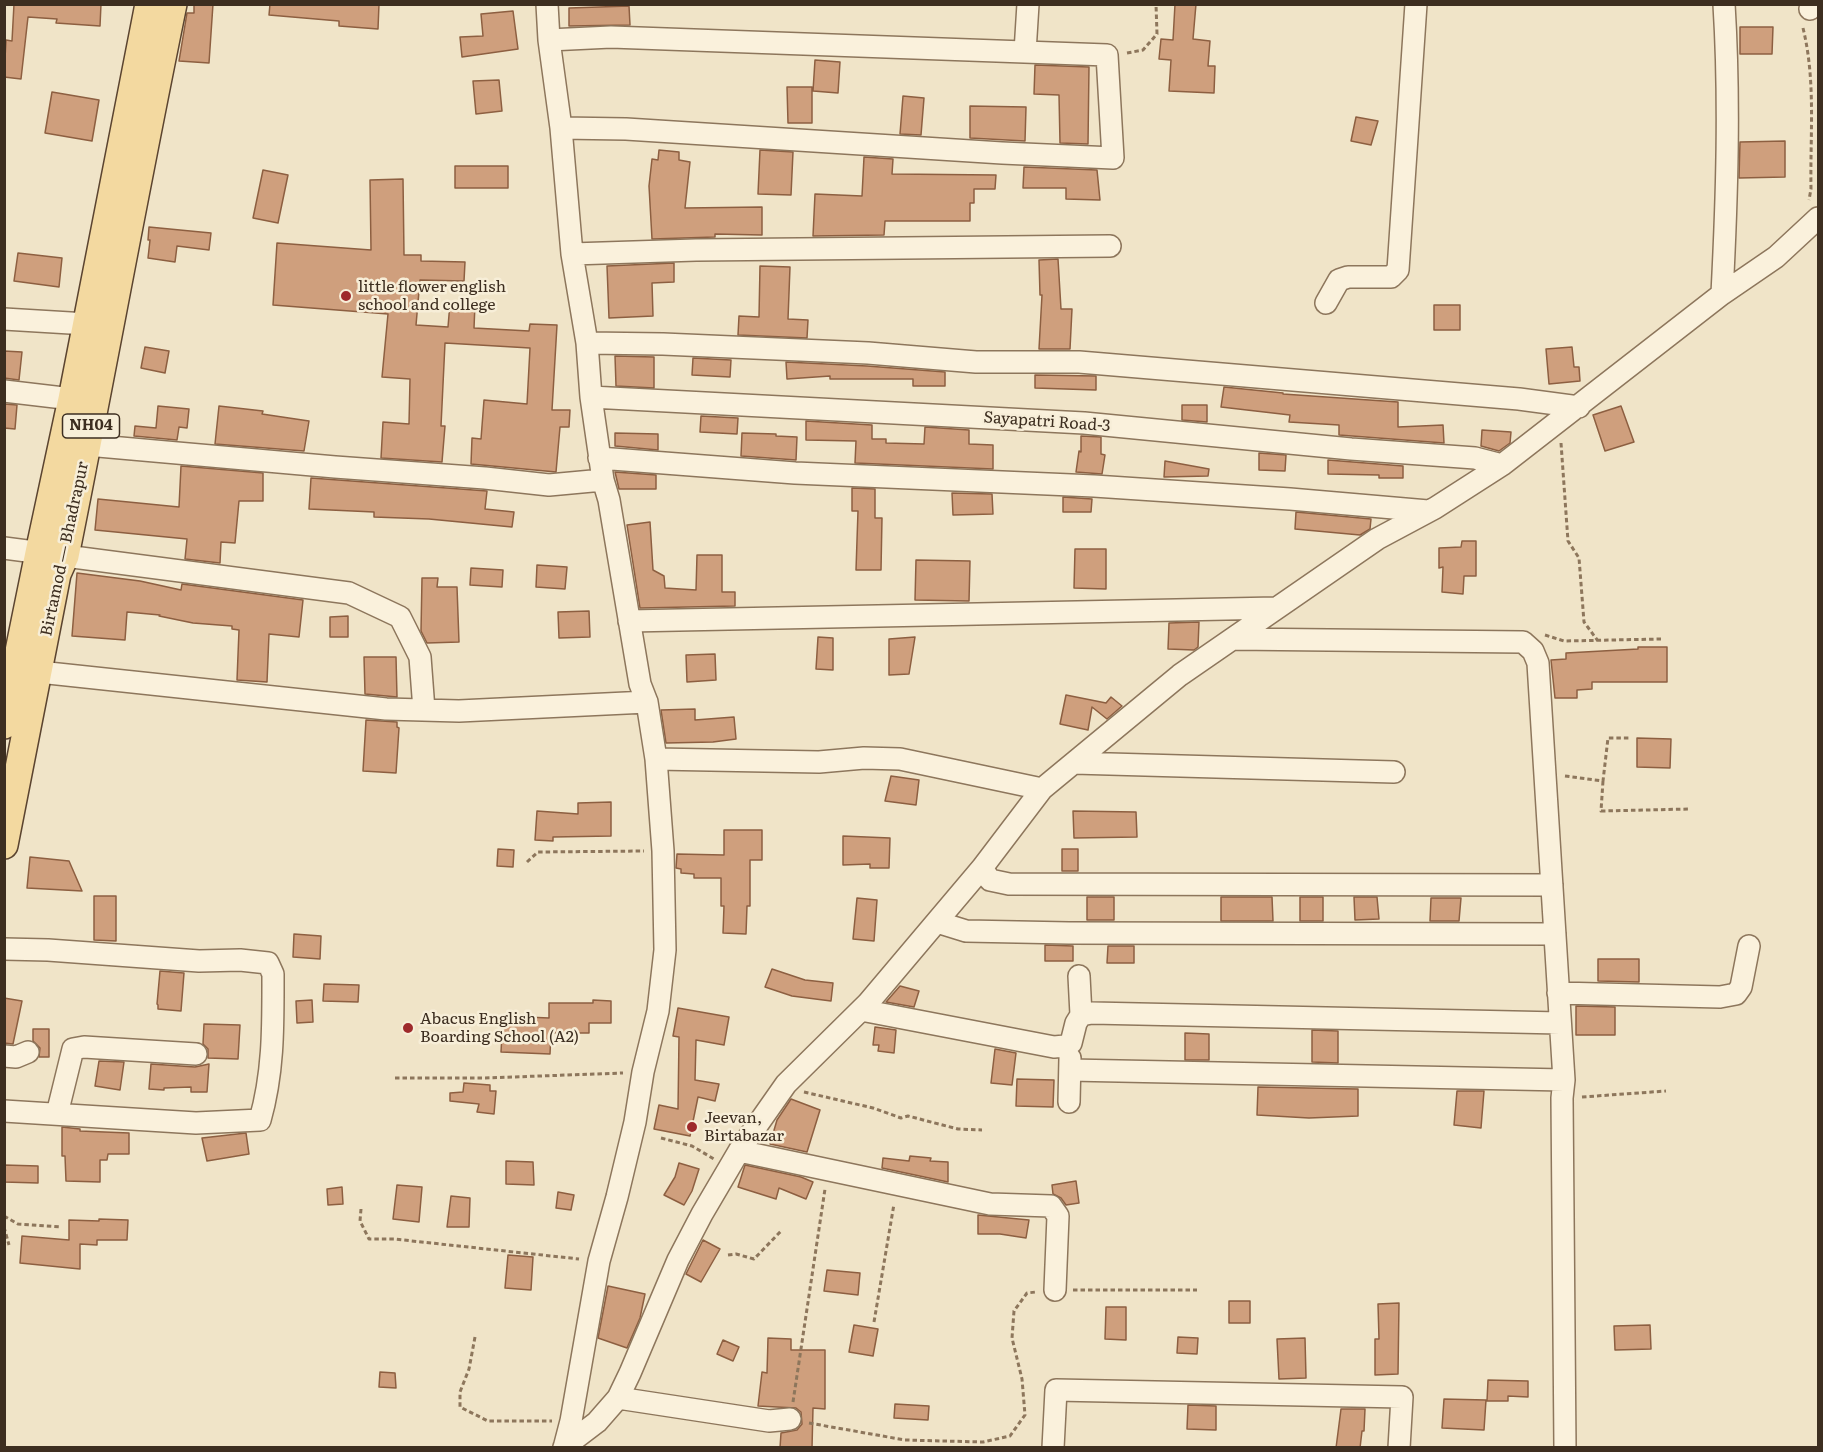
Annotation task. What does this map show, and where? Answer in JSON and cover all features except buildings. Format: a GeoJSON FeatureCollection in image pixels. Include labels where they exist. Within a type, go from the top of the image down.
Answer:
{"type":"FeatureCollection","features":[{"type":"Feature","properties":{"kind":"main road","name":"Birtamod — Bhadrapur"},"geometry":{"type":"LineString","coordinates":[[6,831],[57,574],[65,556],[87,445],[109,270],[149,4]]}},
{"type":"Feature","properties":{"kind":"main road","name":"Birtamod — Bhadrapur"},"geometry":{"type":"LineString","coordinates":[[4,725],[9,685],[87,324],[109,270],[138,173],[173,4]]}},
{"type":"Feature","properties":{"kind":"street"},"geometry":{"type":"LineString","coordinates":[[547,4],[572,254],[587,343],[599,458],[609,500],[640,684],[647,702],[656,759],[663,851],[665,950],[658,1011],[643,1072],[635,1122],[599,1261],[571,1421],[564,1447]]}},
{"type":"Feature","properties":{"kind":"street"},"geometry":{"type":"LineString","coordinates":[[1025,52],[1028,4]]}},
{"type":"Feature","properties":{"kind":"street"},"geometry":{"type":"LineString","coordinates":[[1326,303],[1339,280],[1348,277],[1391,278],[1398,270],[1416,4]]}},
{"type":"Feature","properties":{"kind":"street"},"geometry":{"type":"LineString","coordinates":[[1722,294],[1728,180],[1728,65],[1724,4]]}},
{"type":"Feature","properties":{"kind":"street"},"geometry":{"type":"LineString","coordinates":[[549,40],[611,38],[1107,55],[1113,158],[626,129],[561,128]]}},
{"type":"Feature","properties":{"kind":"street"},"geometry":{"type":"LineString","coordinates":[[564,1447],[597,1422],[618,1398],[678,1260],[734,1159],[786,1084],[861,1010],[982,868],[1042,789],[1180,675],[1377,539],[1428,511],[1502,465],[1722,294],[1776,258],[1811,224]]}},
{"type":"Feature","properties":{"kind":"street"},"geometry":{"type":"LineString","coordinates":[[572,254],[707,250],[1110,246]]}},
{"type":"Feature","properties":{"kind":"street"},"geometry":{"type":"LineString","coordinates":[[4,319],[87,324]]}},
{"type":"Feature","properties":{"kind":"street"},"geometry":{"type":"LineString","coordinates":[[587,343],[868,353],[976,362],[1079,362],[1519,399],[1579,407]]}},
{"type":"Feature","properties":{"kind":"street"},"geometry":{"type":"LineString","coordinates":[[4,391],[72,399]]}},
{"type":"Feature","properties":{"kind":"street","name":"Sayapatri Road-3"},"geometry":{"type":"LineString","coordinates":[[591,397],[1084,423],[1475,459],[1502,465]]}},
{"type":"Feature","properties":{"kind":"street"},"geometry":{"type":"LineString","coordinates":[[87,445],[475,477],[549,486],[603,480]]}},
{"type":"Feature","properties":{"kind":"street"},"geometry":{"type":"LineString","coordinates":[[599,458],[795,473],[1094,486],[1428,511]]}},
{"type":"Feature","properties":{"kind":"street"},"geometry":{"type":"LineString","coordinates":[[4,548],[349,593],[400,617],[420,657],[424,710]]}},
{"type":"Feature","properties":{"kind":"street"},"geometry":{"type":"LineString","coordinates":[[629,621],[1276,608]]}},
{"type":"Feature","properties":{"kind":"street"},"geometry":{"type":"LineString","coordinates":[[1232,639],[1523,642],[1533,651],[1538,663],[1563,1089],[1565,1448]]}},
{"type":"Feature","properties":{"kind":"street"},"geometry":{"type":"LineString","coordinates":[[39,672],[386,709],[459,711],[647,702]]}},
{"type":"Feature","properties":{"kind":"street"},"geometry":{"type":"LineString","coordinates":[[656,759],[819,762],[864,758],[900,759],[1042,789]]}},
{"type":"Feature","properties":{"kind":"street"},"geometry":{"type":"LineString","coordinates":[[1074,763],[1395,772]]}},
{"type":"Feature","properties":{"kind":"street"},"geometry":{"type":"LineString","coordinates":[[982,868],[990,880],[1009,884],[1552,885]]}},
{"type":"Feature","properties":{"kind":"street"},"geometry":{"type":"LineString","coordinates":[[937,922],[966,931],[1069,933],[1555,934]]}},
{"type":"Feature","properties":{"kind":"street"},"geometry":{"type":"LineString","coordinates":[[1558,993],[1720,997],[1736,994],[1741,987],[1749,946]]}},
{"type":"Feature","properties":{"kind":"street"},"geometry":{"type":"LineString","coordinates":[[4,949],[199,961],[240,960],[268,963],[273,974],[273,1050],[266,1098],[260,1120],[196,1124],[4,1111]]}},
{"type":"Feature","properties":{"kind":"street"},"geometry":{"type":"LineString","coordinates":[[1069,1102],[1071,1042],[1076,1023],[1081,1015],[1079,976]]}},
{"type":"Feature","properties":{"kind":"street"},"geometry":{"type":"LineString","coordinates":[[861,1010],[1054,1047],[1065,1046],[1071,1042]]}},
{"type":"Feature","properties":{"kind":"street"},"geometry":{"type":"LineString","coordinates":[[1081,1015],[1104,1013],[1560,1023]]}},
{"type":"Feature","properties":{"kind":"street"},"geometry":{"type":"LineString","coordinates":[[57,1114],[73,1049],[84,1047],[196,1054]]}},
{"type":"Feature","properties":{"kind":"street"},"geometry":{"type":"LineString","coordinates":[[4,1056],[16,1057],[28,1052]]}},
{"type":"Feature","properties":{"kind":"street"},"geometry":{"type":"LineString","coordinates":[[1070,1070],[1563,1089]]}},
{"type":"Feature","properties":{"kind":"street"},"geometry":{"type":"LineString","coordinates":[[734,1159],[828,1170],[990,1204],[1051,1206],[1059,1216],[1055,1290]]}},
{"type":"Feature","properties":{"kind":"street"},"geometry":{"type":"LineString","coordinates":[[1053,1448],[1056,1390],[1402,1397],[1399,1448]]}},
{"type":"Feature","properties":{"kind":"street"},"geometry":{"type":"LineString","coordinates":[[618,1398],[769,1421],[790,1419]]}},
{"type":"Feature","properties":{"kind":"path"},"geometry":{"type":"LineString","coordinates":[[1107,55],[1143,51],[1157,34],[1156,4]]}},
{"type":"Feature","properties":{"kind":"path"},"geometry":{"type":"LineString","coordinates":[[1809,52],[1812,97],[1811,224]]}},
{"type":"Feature","properties":{"kind":"path"},"geometry":{"type":"LineString","coordinates":[[1559,420],[1568,541],[1579,558],[1584,622],[1598,641]]}},
{"type":"Feature","properties":{"kind":"path"},"geometry":{"type":"LineString","coordinates":[[1523,642],[1545,635],[1564,641],[1661,639]]}},
{"type":"Feature","properties":{"kind":"path"},"geometry":{"type":"LineString","coordinates":[[1631,738],[1608,738],[1601,811],[1689,809]]}},
{"type":"Feature","properties":{"kind":"path"},"geometry":{"type":"LineString","coordinates":[[1546,773],[1603,781]]}},
{"type":"Feature","properties":{"kind":"path"},"geometry":{"type":"LineString","coordinates":[[527,862],[538,852],[663,851]]}},
{"type":"Feature","properties":{"kind":"path"},"geometry":{"type":"LineString","coordinates":[[395,1078],[485,1078],[643,1072]]}},
{"type":"Feature","properties":{"kind":"path"},"geometry":{"type":"LineString","coordinates":[[786,1084],[808,1094],[873,1108],[902,1118],[908,1116],[958,1129],[982,1130]]}},
{"type":"Feature","properties":{"kind":"path"},"geometry":{"type":"LineString","coordinates":[[1563,1089],[1666,1091]]}},
{"type":"Feature","properties":{"kind":"path"},"geometry":{"type":"LineString","coordinates":[[661,1138],[734,1159]]}},
{"type":"Feature","properties":{"kind":"path"},"geometry":{"type":"LineString","coordinates":[[828,1170],[790,1419],[905,1440],[983,1442],[1010,1436],[1025,1415],[1022,1380],[1012,1338],[1014,1311],[1027,1293],[1055,1290],[1197,1290]]}},
{"type":"Feature","properties":{"kind":"path"},"geometry":{"type":"LineString","coordinates":[[874,1322],[896,1195],[900,1185]]}},
{"type":"Feature","properties":{"kind":"path"},"geometry":{"type":"LineString","coordinates":[[361,1209],[360,1221],[369,1239],[394,1239],[599,1261]]}},
{"type":"Feature","properties":{"kind":"path"},"geometry":{"type":"LineString","coordinates":[[4,1216],[18,1224],[60,1227]]}},
{"type":"Feature","properties":{"kind":"path"},"geometry":{"type":"LineString","coordinates":[[4,1227],[9,1245]]}},
{"type":"Feature","properties":{"kind":"path"},"geometry":{"type":"LineString","coordinates":[[728,1255],[736,1254],[754,1260],[782,1230]]}},
{"type":"Feature","properties":{"kind":"path"},"geometry":{"type":"LineString","coordinates":[[476,1337],[469,1369],[460,1392],[460,1407],[488,1421],[571,1421]]}},
{"type":"Feature","properties":{"kind":"place","name":"little flower english school and college"},"geometry":{"type":"Point","coordinates":[346,296]}},
{"type":"Feature","properties":{"kind":"place","name":"Abacus English Boarding School (A2)"},"geometry":{"type":"Point","coordinates":[408,1028]}},
{"type":"Feature","properties":{"kind":"place","name":"Jeevan, Birtabazar"},"geometry":{"type":"Point","coordinates":[692,1127]}}]}
